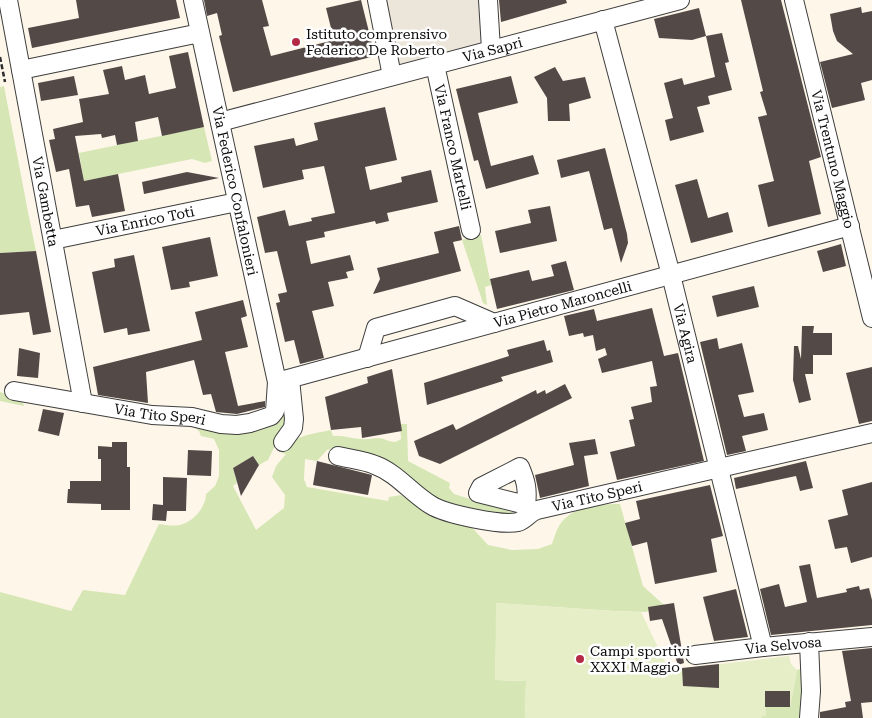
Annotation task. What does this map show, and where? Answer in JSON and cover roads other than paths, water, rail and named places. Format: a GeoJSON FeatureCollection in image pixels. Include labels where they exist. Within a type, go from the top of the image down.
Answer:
{"type":"FeatureCollection","features":[{"type":"Feature","properties":{"kind":"street","name":"Via Federico Confalonieri"},"geometry":{"type":"LineString","coordinates":[[193,0],[237,202],[294,419],[293,428],[283,442]]}},
{"type":"Feature","properties":{"kind":"street"},"geometry":{"type":"LineString","coordinates":[[377,0],[392,76]]}},
{"type":"Feature","properties":{"kind":"street"},"geometry":{"type":"LineString","coordinates":[[488,0],[491,50]]}},
{"type":"Feature","properties":{"kind":"street","name":"Via Trentuno Maggio"},"geometry":{"type":"LineString","coordinates":[[794,0],[872,318]]}},
{"type":"Feature","properties":{"kind":"street","name":"Via Sapri"},"geometry":{"type":"LineString","coordinates":[[220,122],[671,1]]}},
{"type":"Feature","properties":{"kind":"street","name":"Via Gambetta"},"geometry":{"type":"LineString","coordinates":[[6,11],[21,70],[83,403]]}},
{"type":"Feature","properties":{"kind":"street","name":"Via Agira"},"geometry":{"type":"LineString","coordinates":[[603,20],[671,275],[763,647]]}},
{"type":"Feature","properties":{"kind":"street"},"geometry":{"type":"LineString","coordinates":[[21,70],[200,33]]}},
{"type":"Feature","properties":{"kind":"street","name":"Via Franco Martelli"},"geometry":{"type":"LineString","coordinates":[[436,65],[471,230]]}},
{"type":"Feature","properties":{"kind":"street","name":"Via Enrico Toti"},"geometry":{"type":"LineString","coordinates":[[53,240],[237,202]]}},
{"type":"Feature","properties":{"kind":"street","name":"Via Pietro Maroncelli"},"geometry":{"type":"LineString","coordinates":[[283,381],[850,226]]}},
{"type":"Feature","properties":{"kind":"street"},"geometry":{"type":"LineString","coordinates":[[367,358],[376,328],[455,306],[494,323]]}},
{"type":"Feature","properties":{"kind":"street","name":"Via Tito Speri"},"geometry":{"type":"LineString","coordinates":[[14,391],[152,415],[192,417],[221,424],[236,425],[250,423],[271,416],[275,411],[283,381]]}},
{"type":"Feature","properties":{"kind":"street","name":"Via Tito Speri"},"geometry":{"type":"LineString","coordinates":[[338,456],[376,465],[432,506],[451,513],[506,522],[519,521],[529,508],[720,468],[872,433]]}},
{"type":"Feature","properties":{"kind":"street","name":"Via Selvosa"},"geometry":{"type":"LineString","coordinates":[[695,655],[872,637]]}},
{"type":"Feature","properties":{"kind":"street"},"geometry":{"type":"LineString","coordinates":[[809,642],[810,716]]}},
{"type":"Feature","properties":{"kind":"place","name":"Istituto comprensivo Federico De Roberto"},"geometry":{"type":"Point","coordinates":[296,42]}},
{"type":"Feature","properties":{"kind":"place","name":"Campi sportivi XXXI Maggio"},"geometry":{"type":"Point","coordinates":[580,659]}}]}
